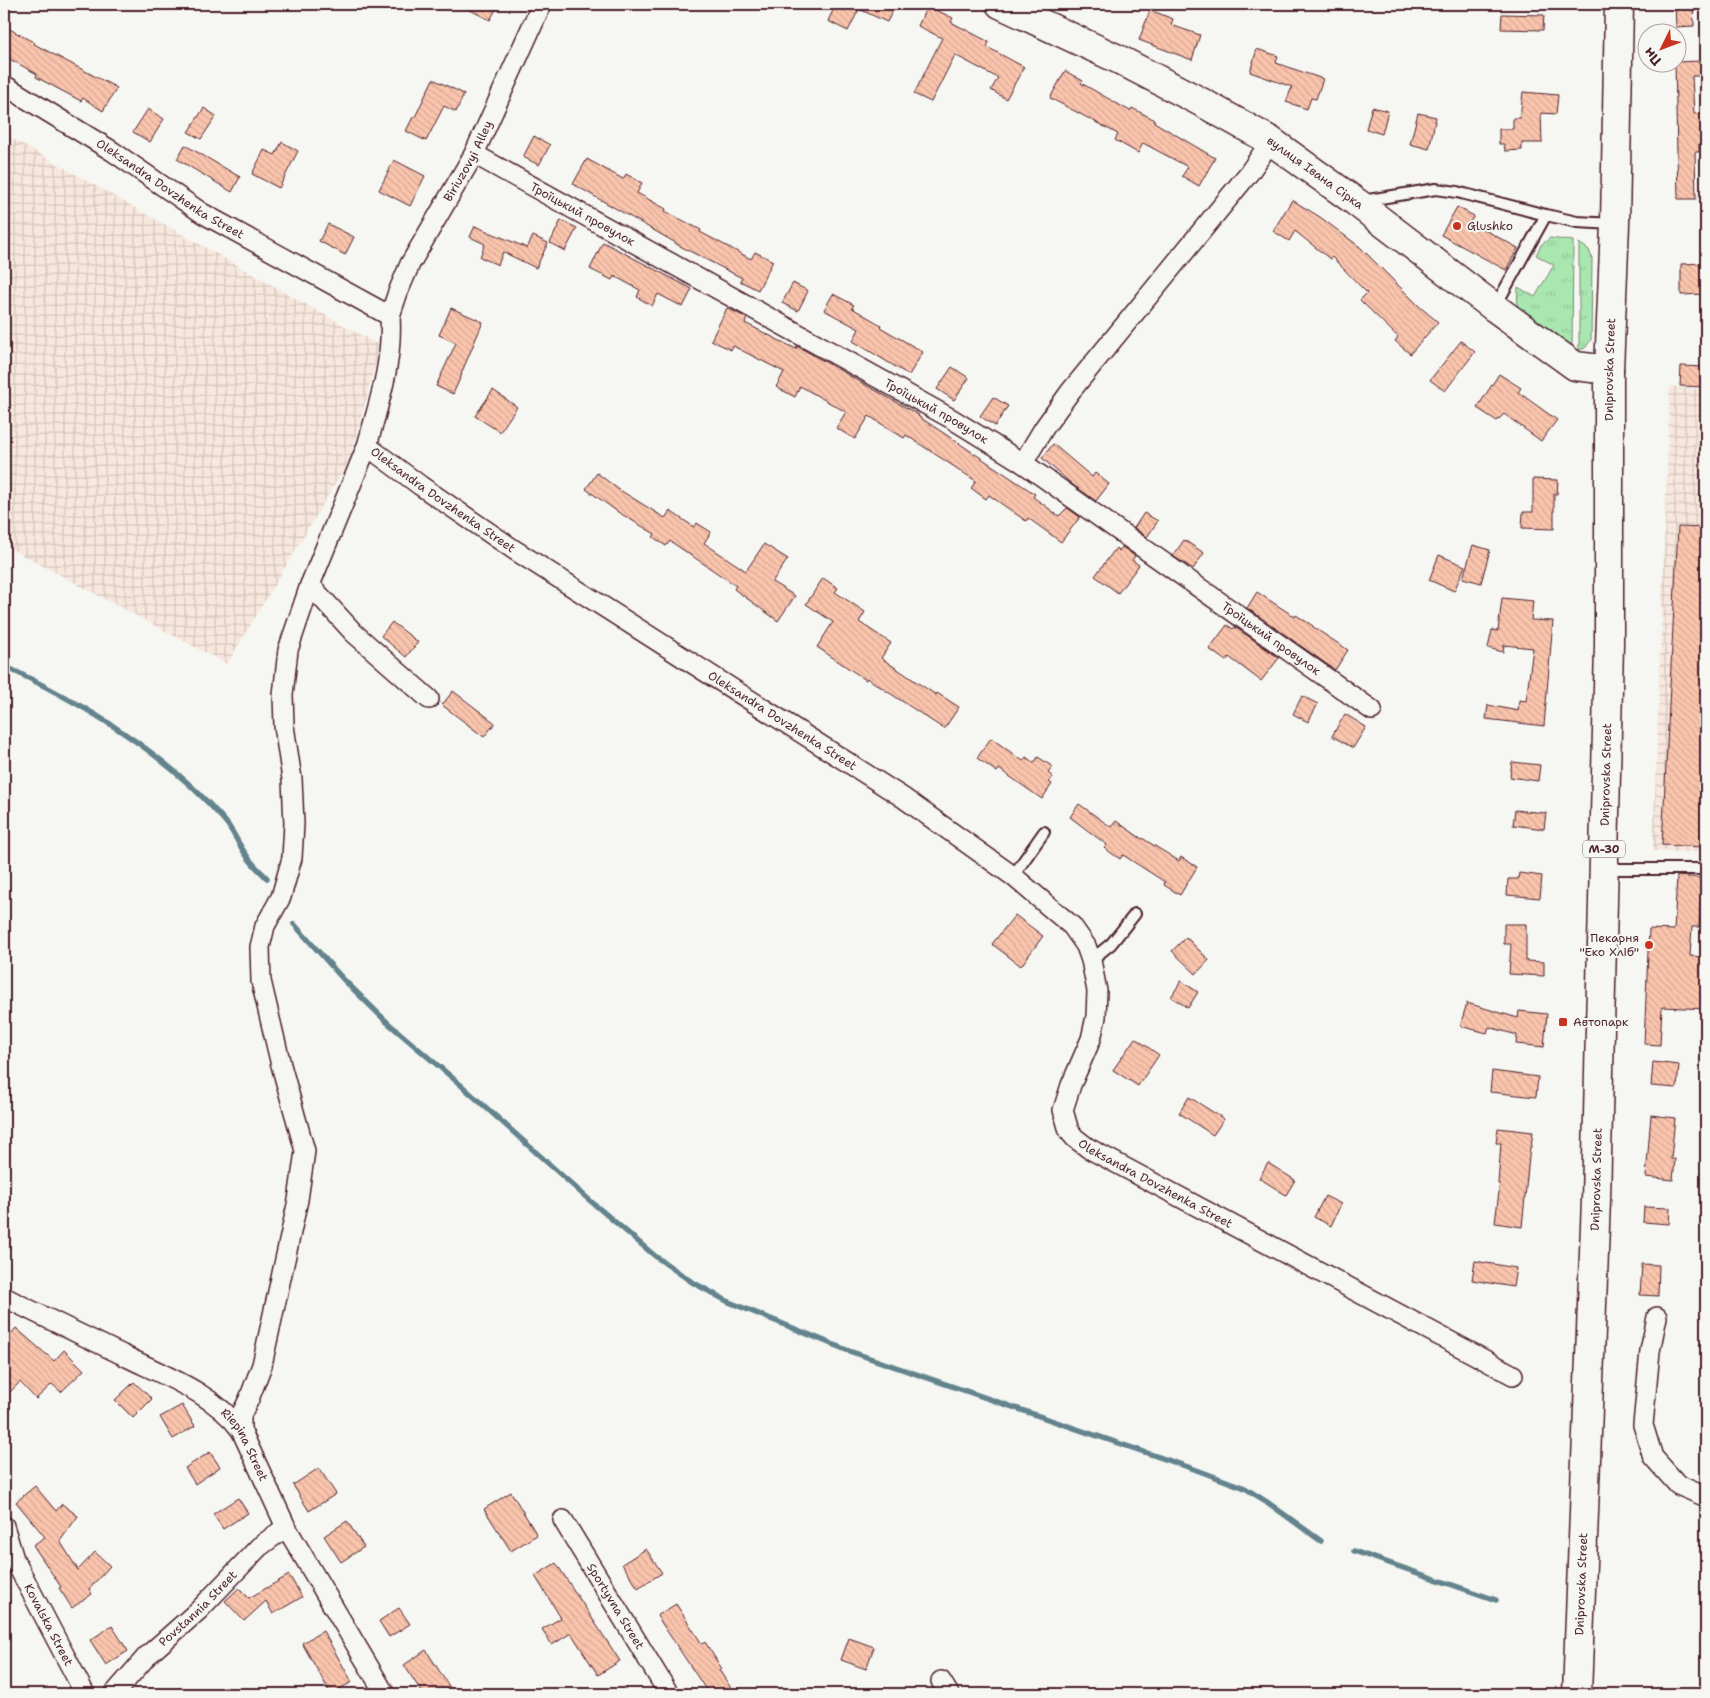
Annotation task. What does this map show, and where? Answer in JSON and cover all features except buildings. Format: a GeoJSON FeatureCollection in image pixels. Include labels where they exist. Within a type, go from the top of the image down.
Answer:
{"type":"FeatureCollection","features":[{"type":"Feature","properties":{"kind":"main road","name":"вулиця Івана Сірка"},"geometry":{"type":"LineString","coordinates":[[1000,4],[1120,60],[1204,103],[1270,141],[1356,202],[1495,308],[1576,366],[1609,370]]}},
{"type":"Feature","properties":{"kind":"main road","name":"Dniprovska Street"},"geometry":{"type":"LineString","coordinates":[[1577,1694],[1596,1200],[1609,635],[1609,370],[1615,224],[1619,4]]}},
{"type":"Feature","properties":{"kind":"street","name":"Biriuzovyi Alley"},"geometry":{"type":"LineString","coordinates":[[390,316],[410,264],[474,154],[542,4]]}},
{"type":"Feature","properties":{"kind":"street","name":"Oleksandra Dovzhenka Street"},"geometry":{"type":"LineString","coordinates":[[4,85],[112,151],[202,213],[390,316],[392,339],[388,370],[367,446],[421,486],[513,549],[894,792],[1014,876],[1072,926],[1086,946],[1091,960],[1097,991],[1096,1017],[1091,1039],[1071,1085],[1063,1110],[1066,1124],[1075,1138],[1088,1148],[1513,1375]]}},
{"type":"Feature","properties":{"kind":"street"},"geometry":{"type":"LineString","coordinates":[[1023,464],[1044,428],[1070,392],[1249,173],[1270,141]]}},
{"type":"Feature","properties":{"kind":"street","name":"Троїцький провулок"},"geometry":{"type":"LineString","coordinates":[[474,154],[952,419],[1023,464],[1372,710]]}},
{"type":"Feature","properties":{"kind":"street"},"geometry":{"type":"LineString","coordinates":[[240,1430],[241,1415],[262,1365],[298,1200],[304,1151],[261,981],[260,947],[265,926],[281,897],[292,858],[294,824],[292,788],[284,726],[284,695],[288,650],[310,585],[367,446]]}},
{"type":"Feature","properties":{"kind":"street"},"geometry":{"type":"LineString","coordinates":[[310,585],[354,633],[429,699]]}},
{"type":"Feature","properties":{"kind":"street","name":"Riepina Street"},"geometry":{"type":"LineString","coordinates":[[4,1297],[187,1387],[220,1407],[233,1419],[286,1527],[385,1694]]}},
{"type":"Feature","properties":{"kind":"street"},"geometry":{"type":"LineString","coordinates":[[1657,1317],[1650,1350],[1643,1425],[1652,1457],[1678,1485],[1706,1497]]}},
{"type":"Feature","properties":{"kind":"street","name":"Sportyvna Street"},"geometry":{"type":"LineString","coordinates":[[563,1520],[669,1694]]}},
{"type":"Feature","properties":{"kind":"street","name":"Kovalska Street"},"geometry":{"type":"LineString","coordinates":[[4,1526],[14,1559],[85,1694]]}},
{"type":"Feature","properties":{"kind":"street","name":"Povstannia Street"},"geometry":{"type":"LineString","coordinates":[[114,1694],[146,1656],[199,1610],[259,1547],[286,1527]]}},
{"type":"Feature","properties":{"kind":"lane"},"geometry":{"type":"LineString","coordinates":[[1356,202],[1436,189],[1457,192],[1546,216],[1577,222],[1615,224]]}},
{"type":"Feature","properties":{"kind":"lane"},"geometry":{"type":"LineString","coordinates":[[1495,308],[1546,216]]}},
{"type":"Feature","properties":{"kind":"lane"},"geometry":{"type":"LineString","coordinates":[[1014,876],[1044,832]]}},
{"type":"Feature","properties":{"kind":"lane"},"geometry":{"type":"LineString","coordinates":[[1604,869],[1706,869]]}},
{"type":"Feature","properties":{"kind":"lane"},"geometry":{"type":"LineString","coordinates":[[1091,960],[1111,944],[1135,914]]}},
{"type":"Feature","properties":{"kind":"shaded area"},"geometry":{"type":"Polygon","coordinates":[[[4,134],[380,346],[350,459],[227,664],[4,545],[4,134]]]}},
{"type":"Feature","properties":{"kind":"shaded area"},"geometry":{"type":"Polygon","coordinates":[[[1670,386],[1706,390],[1706,852],[1653,851],[1670,386]]]}},
{"type":"Feature","properties":{"kind":"green space"},"geometry":{"type":"Polygon","coordinates":[[[1550,238],[1573,241],[1572,350],[1517,310],[1518,287],[1535,297],[1554,265],[1536,255],[1541,245],[1550,238]]]}},
{"type":"Feature","properties":{"kind":"green space"},"geometry":{"type":"Polygon","coordinates":[[[1579,243],[1589,250],[1592,258],[1591,340],[1585,348],[1579,350],[1579,243]]]}},
{"type":"Feature","properties":{"kind":"waterway"},"geometry":{"type":"LineString","coordinates":[[4,666],[93,713],[150,751],[201,795],[224,820],[249,859],[267,878]]}},
{"type":"Feature","properties":{"kind":"waterway"},"geometry":{"type":"LineString","coordinates":[[294,924],[343,979],[388,1023],[655,1256],[692,1282],[729,1302],[849,1351],[1245,1488],[1321,1541]]}},
{"type":"Feature","properties":{"kind":"waterway"},"geometry":{"type":"LineString","coordinates":[[1354,1551],[1496,1600]]}},
{"type":"Feature","properties":{"kind":"place","name":"Glushko"},"geometry":{"type":"Point","coordinates":[1457,226]}},
{"type":"Feature","properties":{"kind":"place","name":"Пекарня \"Еко Хліб\""},"geometry":{"type":"Point","coordinates":[1649,945]}},
{"type":"Feature","properties":{"kind":"place","name":"Автопарк"},"geometry":{"type":"Point","coordinates":[1563,1022]}}]}
